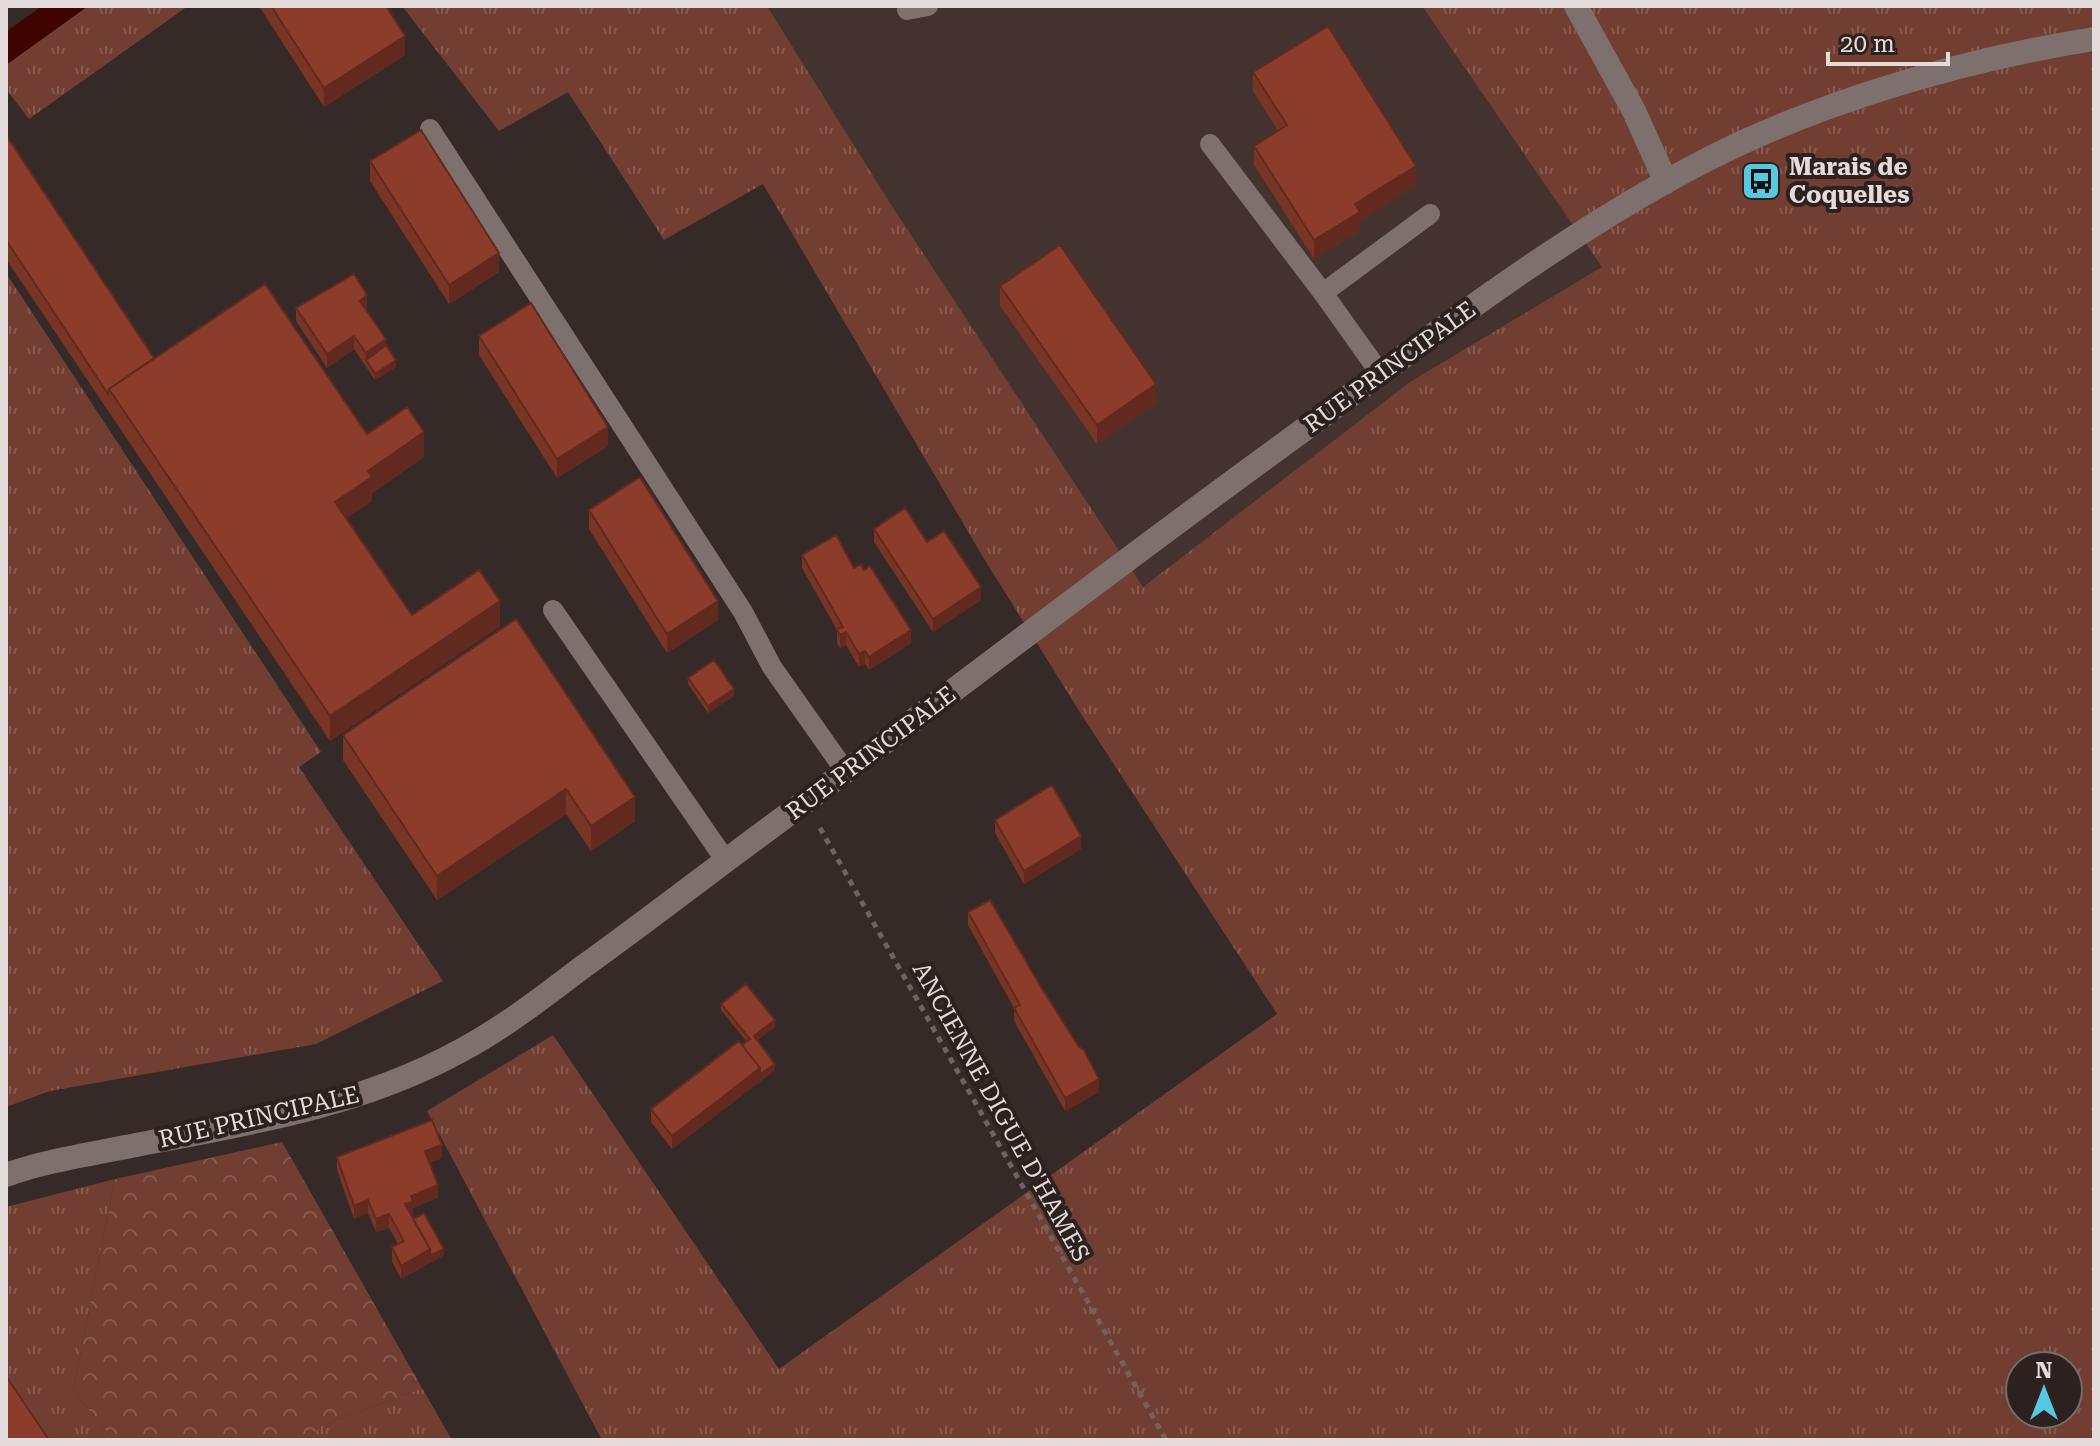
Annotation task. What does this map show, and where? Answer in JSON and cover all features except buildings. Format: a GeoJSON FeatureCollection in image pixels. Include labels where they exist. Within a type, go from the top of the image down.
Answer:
{"type":"FeatureCollection","features":[{"type":"Feature","properties":{"kind":"street"},"geometry":{"type":"LineString","coordinates":[[1576,6],[1634,111],[1666,182]]}},
{"type":"Feature","properties":{"kind":"street","name":"RUE PRINCIPALE"},"geometry":{"type":"LineString","coordinates":[[6,1175],[63,1159],[327,1105],[429,1068],[537,1002],[1380,373],[1506,283],[1608,217],[1705,161],[1809,115],[1869,94],[2008,55],[2094,39]]}},
{"type":"Feature","properties":{"kind":"lane"},"geometry":{"type":"LineString","coordinates":[[907,10],[928,6]]}},
{"type":"Feature","properties":{"kind":"lane"},"geometry":{"type":"LineString","coordinates":[[430,129],[743,612],[772,667],[846,772]]}},
{"type":"Feature","properties":{"kind":"lane"},"geometry":{"type":"LineString","coordinates":[[1210,144],[1380,373]]}},
{"type":"Feature","properties":{"kind":"lane"},"geometry":{"type":"LineString","coordinates":[[1323,293],[1430,214]]}},
{"type":"Feature","properties":{"kind":"lane"},"geometry":{"type":"LineString","coordinates":[[553,610],[726,861]]}},
{"type":"Feature","properties":{"kind":"path","name":"ANCIENNE DIGUE D'HAMES"},"geometry":{"type":"LineString","coordinates":[[806,802],[1166,1440]]}},
{"type":"Feature","properties":{"kind":"shaded area"},"geometry":{"type":"Polygon","coordinates":[[[42,6],[88,6],[6,65],[6,32],[42,6]]]}},
{"type":"Feature","properties":{"kind":"shaded area"},"geometry":{"type":"Polygon","coordinates":[[[767,6],[1422,6],[1603,267],[1410,382],[1143,587],[890,203],[767,6]]]}},
{"type":"Feature","properties":{"kind":"green space"},"geometry":{"type":"Polygon","coordinates":[[[88,6],[188,6],[29,119],[6,89],[6,65],[88,6]]]}},
{"type":"Feature","properties":{"kind":"green space"},"geometry":{"type":"Polygon","coordinates":[[[402,6],[767,6],[890,203],[1143,587],[1410,382],[1602,267],[1422,6],[2094,6],[2094,1440],[602,1440],[427,1111],[553,1035],[779,1369],[1277,1014],[1083,717],[983,557],[763,184],[664,240],[568,92],[499,131],[402,6]]]}},
{"type":"Feature","properties":{"kind":"green space"},"geometry":{"type":"Polygon","coordinates":[[[6,273],[321,752],[299,767],[443,981],[316,1044],[50,1091],[6,1107],[6,273]]]}},
{"type":"Feature","properties":{"kind":"green space"},"geometry":{"type":"Polygon","coordinates":[[[282,1142],[422,1388],[321,1426],[306,1440],[114,1440],[73,1391],[115,1179],[282,1142]]]}},
{"type":"Feature","properties":{"kind":"green space"},"geometry":{"type":"Polygon","coordinates":[[[115,1179],[73,1391],[114,1440],[50,1440],[6,1379],[6,1207],[115,1179]]]}},
{"type":"Feature","properties":{"kind":"green space"},"geometry":{"type":"Polygon","coordinates":[[[422,1388],[452,1440],[306,1440],[321,1426],[422,1388]]]}},
{"type":"Feature","properties":{"kind":"place","name":"Marais de Coquelles"},"geometry":{"type":"Point","coordinates":[1761,181]}}]}
